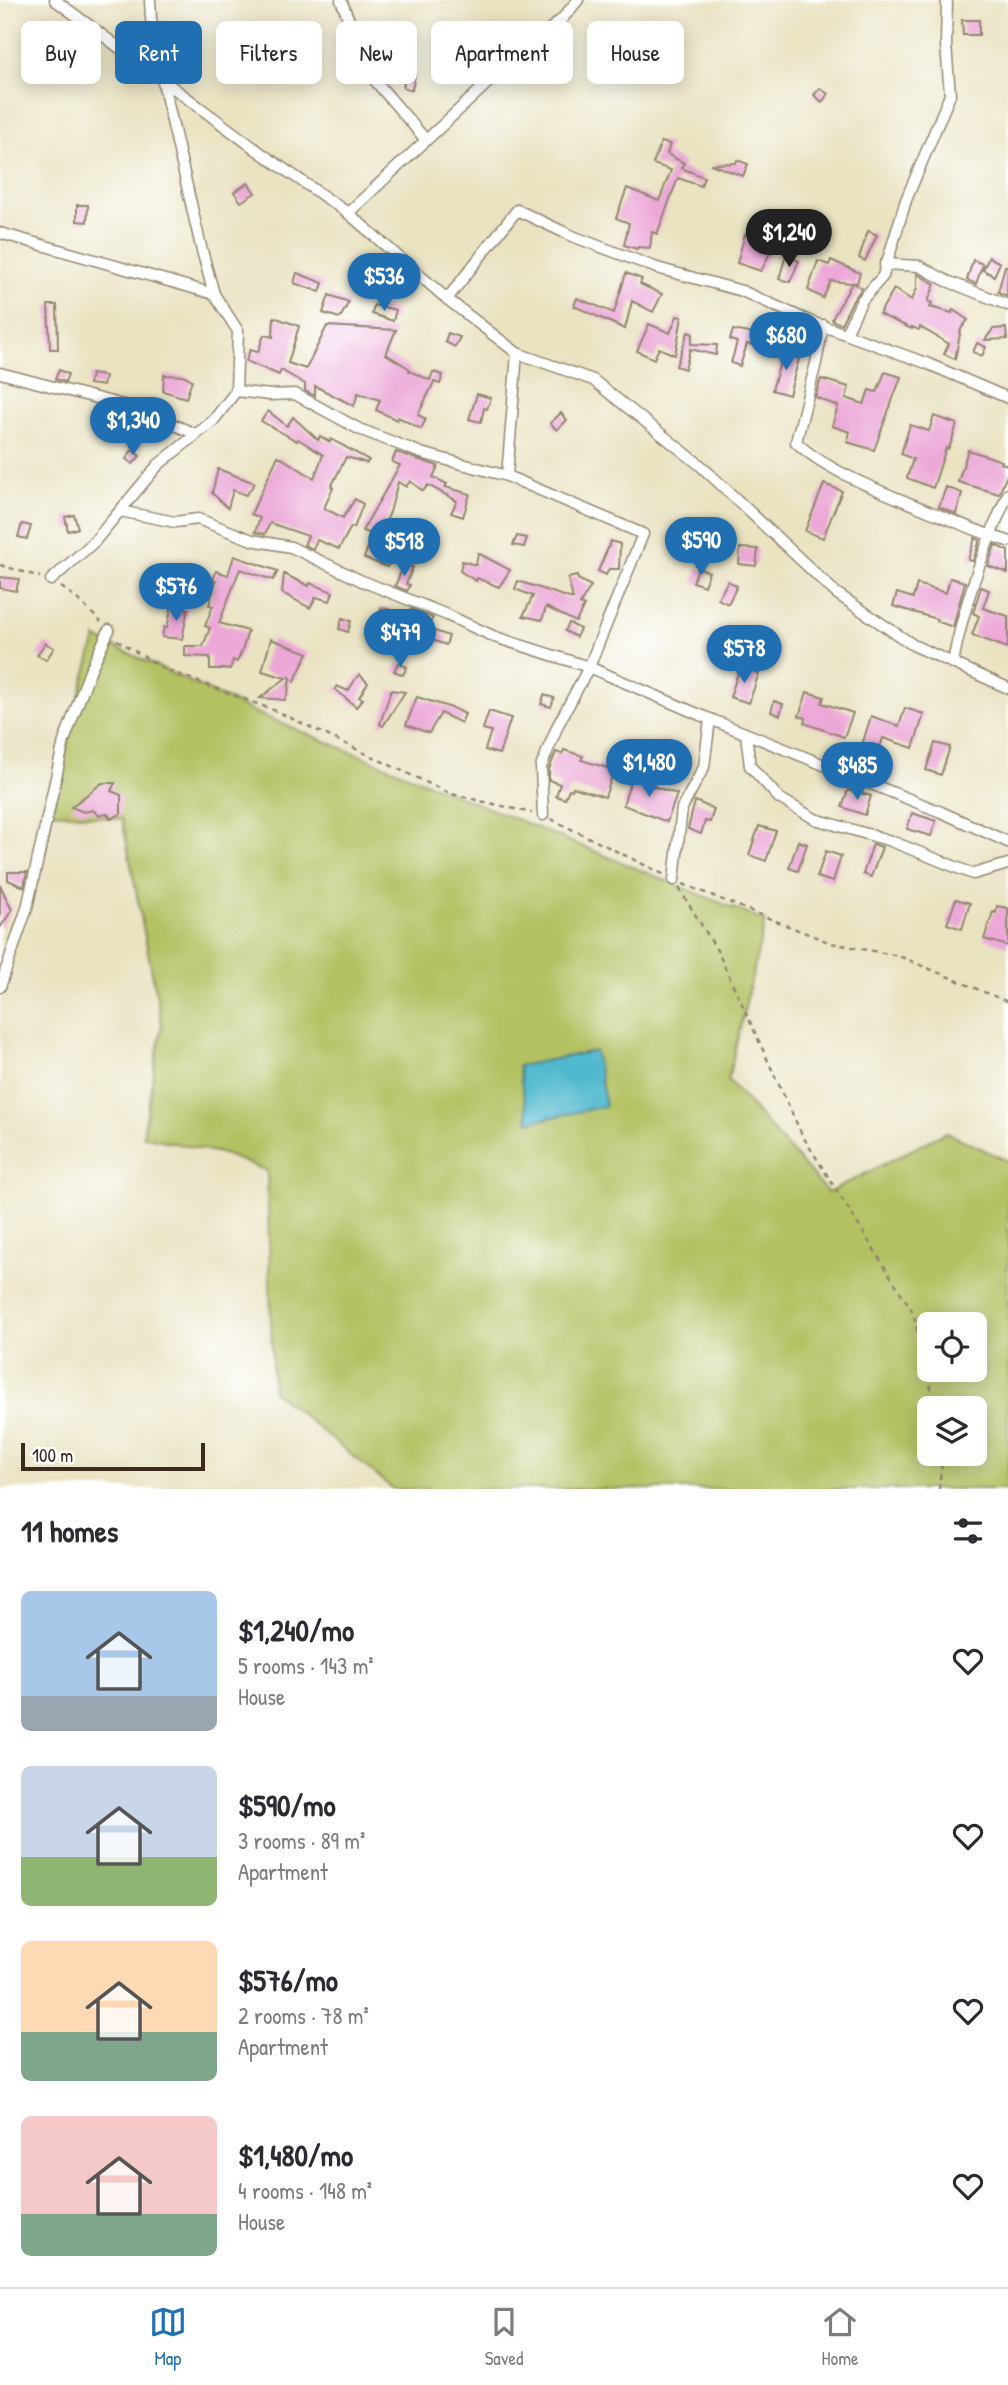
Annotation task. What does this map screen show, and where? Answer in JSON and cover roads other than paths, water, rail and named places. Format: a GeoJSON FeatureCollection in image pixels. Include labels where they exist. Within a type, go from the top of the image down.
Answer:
{"type":"FeatureCollection","features":[{"type":"Feature","properties":{"kind":"street"},"geometry":{"type":"LineString","coordinates":[[55,0],[115,46]]}},
{"type":"Feature","properties":{"kind":"street"},"geometry":{"type":"LineString","coordinates":[[150,0],[151,21]]}},
{"type":"Feature","properties":{"kind":"street"},"geometry":{"type":"LineString","coordinates":[[341,0],[371,76],[426,140]]}},
{"type":"Feature","properties":{"kind":"street"},"geometry":{"type":"LineString","coordinates":[[348,214],[508,65],[562,19],[578,0]]}},
{"type":"Feature","properties":{"kind":"street"},"geometry":{"type":"LineString","coordinates":[[846,333],[862,300],[883,276],[906,200],[950,95],[946,45],[947,0]]}},
{"type":"Feature","properties":{"kind":"street"},"geometry":{"type":"LineString","coordinates":[[51,580],[94,542],[158,465],[213,421],[236,391],[238,331],[214,294],[163,84]]}},
{"type":"Feature","properties":{"kind":"street"},"geometry":{"type":"LineString","coordinates":[[166,84],[348,214],[447,299],[517,353],[593,380],[700,465],[836,593],[913,645],[1008,688]]}},
{"type":"Feature","properties":{"kind":"street"},"geometry":{"type":"LineString","coordinates":[[447,299],[517,210],[657,268],[742,291],[823,326],[926,363],[1008,398]]}},
{"type":"Feature","properties":{"kind":"street"},"geometry":{"type":"LineString","coordinates":[[0,233],[214,294]]}},
{"type":"Feature","properties":{"kind":"street"},"geometry":{"type":"LineString","coordinates":[[885,264],[919,266],[947,281],[1008,305]]}},
{"type":"Feature","properties":{"kind":"street"},"geometry":{"type":"LineString","coordinates":[[823,326],[796,442],[810,456],[870,485],[990,536],[1008,541]]}},
{"type":"Feature","properties":{"kind":"street"},"geometry":{"type":"LineString","coordinates":[[507,476],[517,353]]}},
{"type":"Feature","properties":{"kind":"street"},"geometry":{"type":"LineString","coordinates":[[0,373],[131,407],[196,434]]}},
{"type":"Feature","properties":{"kind":"street"},"geometry":{"type":"LineString","coordinates":[[236,391],[270,395],[295,394],[359,429],[421,453],[507,476],[643,534],[589,667],[558,725],[541,767],[543,815]]}},
{"type":"Feature","properties":{"kind":"street"},"geometry":{"type":"LineString","coordinates":[[953,662],[958,636],[990,536],[1008,494]]}},
{"type":"Feature","properties":{"kind":"street"},"geometry":{"type":"LineString","coordinates":[[120,511],[176,522],[198,519],[252,540],[291,547],[362,581],[495,637],[589,667],[1008,842]]}},
{"type":"Feature","properties":{"kind":"street"},"geometry":{"type":"LineString","coordinates":[[0,987],[27,908],[64,741],[90,671],[109,630]]}},
{"type":"Feature","properties":{"kind":"street"},"geometry":{"type":"LineString","coordinates":[[674,880],[682,808],[704,767],[710,719]]}},
{"type":"Feature","properties":{"kind":"street"},"geometry":{"type":"LineString","coordinates":[[746,734],[750,766],[779,798],[815,819],[891,841],[973,874],[1008,864]]}},
{"type":"Feature","properties":{"kind":"water"},"geometry":{"type":"Polygon","coordinates":[[[595,1051],[606,1106],[529,1122],[518,1066],[595,1051]]]}}]}
